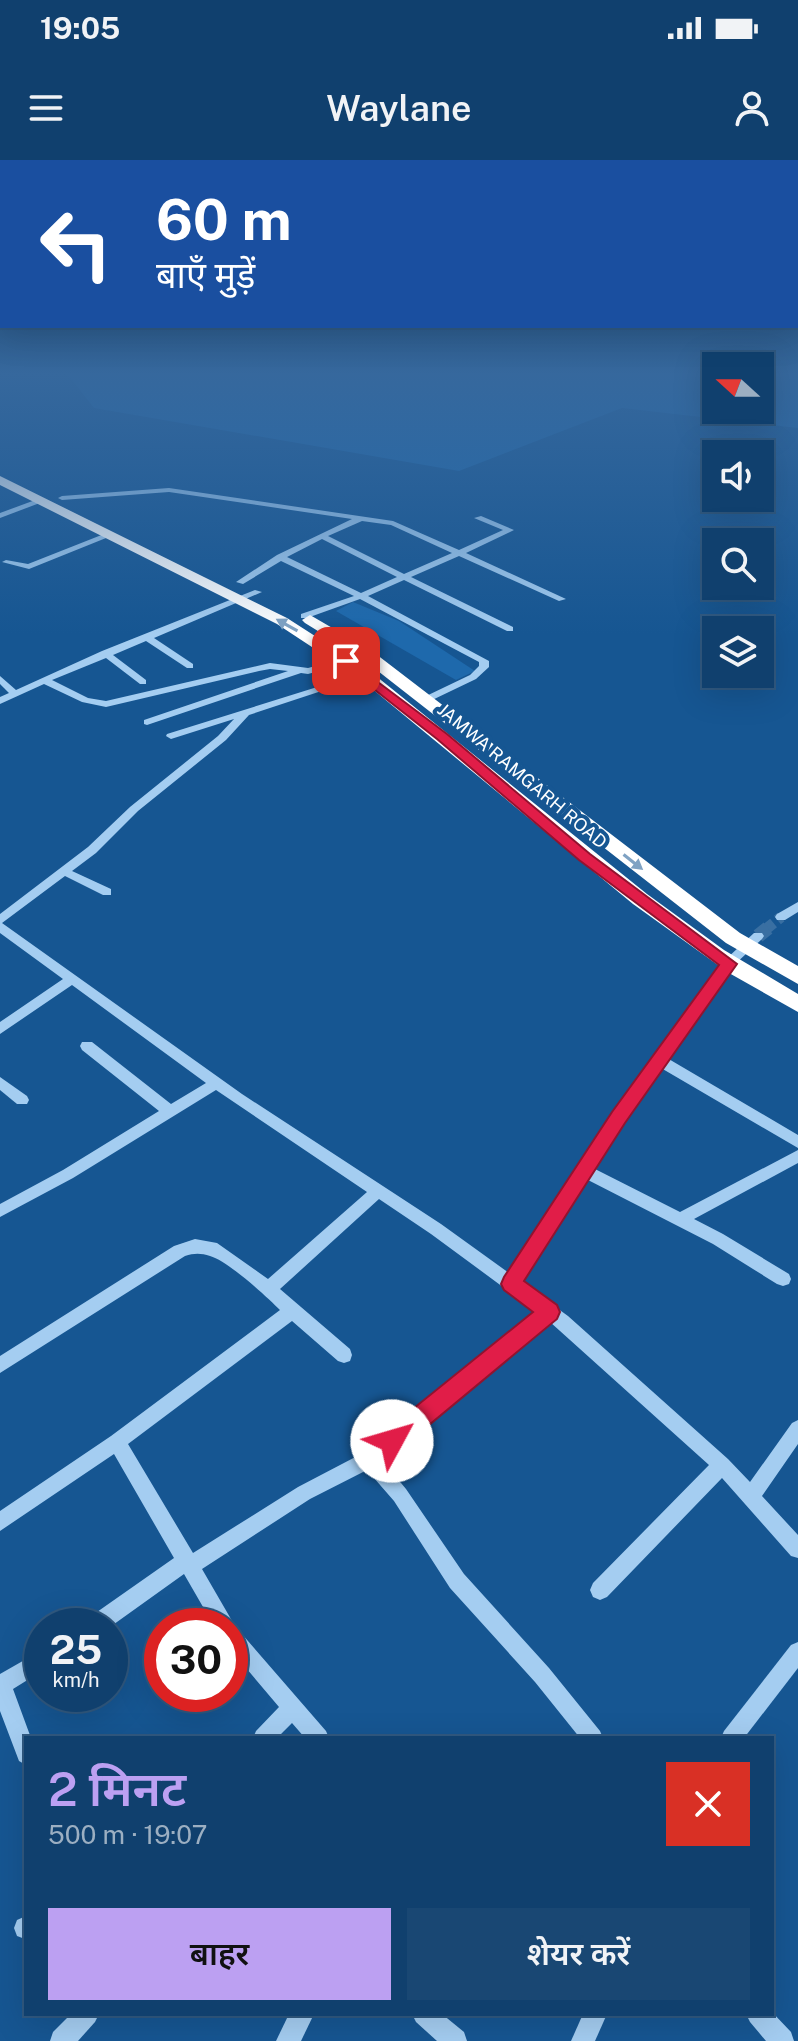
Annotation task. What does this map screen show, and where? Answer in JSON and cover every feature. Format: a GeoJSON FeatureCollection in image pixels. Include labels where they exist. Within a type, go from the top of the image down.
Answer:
{"type":"FeatureCollection","features":[{"type":"Feature","properties":{"kind":"highway","name":"JAMWA RAMGARH ROAD"},"geometry":{"type":"LineString","coordinates":[[0,466],[239,590],[346,661],[584,857],[728,964],[798,1004]]}},
{"type":"Feature","properties":{"kind":"highway","name":"JAMWA RAMGARH ROAD"},"geometry":{"type":"LineString","coordinates":[[2,483],[107,536],[239,590],[258,592],[366,654],[691,907],[752,941],[798,976]]}},
{"type":"Feature","properties":{"kind":"street"},"geometry":{"type":"LineString","coordinates":[[62,498],[105,493],[184,491],[393,523],[562,599]]}},
{"type":"Feature","properties":{"kind":"street"},"geometry":{"type":"LineString","coordinates":[[0,516],[41,501]]}},
{"type":"Feature","properties":{"kind":"street"},"geometry":{"type":"LineString","coordinates":[[304,616],[361,596],[509,532],[506,528],[478,518]]}},
{"type":"Feature","properties":{"kind":"street"},"geometry":{"type":"LineString","coordinates":[[0,701],[146,637],[239,590],[280,557],[359,519]]}},
{"type":"Feature","properties":{"kind":"street"},"geometry":{"type":"LineString","coordinates":[[6,562],[29,567],[107,536]]}},
{"type":"Feature","properties":{"kind":"street"},"geometry":{"type":"LineString","coordinates":[[321,536],[510,629]]}},
{"type":"Feature","properties":{"kind":"street"},"geometry":{"type":"LineString","coordinates":[[280,557],[484,661],[484,667],[473,677],[425,700]]}},
{"type":"Feature","properties":{"kind":"street"},"geometry":{"type":"LineString","coordinates":[[146,637],[190,666]]}},
{"type":"Feature","properties":{"kind":"street"},"geometry":{"type":"LineString","coordinates":[[105,653],[143,682]]}},
{"type":"Feature","properties":{"kind":"street"},"geometry":{"type":"LineString","coordinates":[[147,722],[298,671],[346,661]]}},
{"type":"Feature","properties":{"kind":"street"},"geometry":{"type":"LineString","coordinates":[[44,680],[85,700],[106,704],[270,666],[298,671]]}},
{"type":"Feature","properties":{"kind":"street"},"geometry":{"type":"LineString","coordinates":[[171,736],[365,675]]}},
{"type":"Feature","properties":{"kind":"street"},"geometry":{"type":"LineString","coordinates":[[0,679],[14,693]]}},
{"type":"Feature","properties":{"kind":"street"},"geometry":{"type":"LineString","coordinates":[[0,920],[65,872],[134,809],[222,738],[246,712]]}},
{"type":"Feature","properties":{"kind":"street"},"geometry":{"type":"LineString","coordinates":[[65,872],[107,892]]}},
{"type":"Feature","properties":{"kind":"street"},"geometry":{"type":"LineString","coordinates":[[781,917],[798,906]]}},
{"type":"Feature","properties":{"kind":"street"},"geometry":{"type":"LineString","coordinates":[[0,927],[216,1083],[378,1191],[549,1312],[722,1465],[798,1549]]}},
{"type":"Feature","properties":{"kind":"street"},"geometry":{"type":"LineString","coordinates":[[511,1284],[659,1060],[728,964],[752,941]]}},
{"type":"Feature","properties":{"kind":"street"},"geometry":{"type":"LineString","coordinates":[[0,1029],[72,979]]}},
{"type":"Feature","properties":{"kind":"street"},"geometry":{"type":"LineString","coordinates":[[87,1046],[171,1112]]}},
{"type":"Feature","properties":{"kind":"street"},"geometry":{"type":"LineString","coordinates":[[659,1060],[798,1142]]}},
{"type":"Feature","properties":{"kind":"street"},"geometry":{"type":"LineString","coordinates":[[0,1082],[22,1100]]}},
{"type":"Feature","properties":{"kind":"street"},"geometry":{"type":"LineString","coordinates":[[0,1211],[216,1083]]}},
{"type":"Feature","properties":{"kind":"street"},"geometry":{"type":"LineString","coordinates":[[681,1219],[798,1156]]}},
{"type":"Feature","properties":{"kind":"street"},"geometry":{"type":"LineString","coordinates":[[584,1171],[681,1219],[783,1279]]}},
{"type":"Feature","properties":{"kind":"street"},"geometry":{"type":"LineString","coordinates":[[269,1289],[378,1191]]}},
{"type":"Feature","properties":{"kind":"street"},"geometry":{"type":"LineString","coordinates":[[0,1365],[180,1251],[195,1246],[217,1250],[269,1289],[344,1355]]}},
{"type":"Feature","properties":{"kind":"street"},"geometry":{"type":"LineString","coordinates":[[0,1522],[117,1442],[292,1311]]}},
{"type":"Feature","properties":{"kind":"street"},"geometry":{"type":"LineString","coordinates":[[121,1608],[304,1493],[369,1459],[549,1312]]}},
{"type":"Feature","properties":{"kind":"street"},"geometry":{"type":"LineString","coordinates":[[751,1496],[798,1429]]}},
{"type":"Feature","properties":{"kind":"street"},"geometry":{"type":"LineString","coordinates":[[117,1442],[214,1608]]}},
{"type":"Feature","properties":{"kind":"street"},"geometry":{"type":"LineString","coordinates":[[369,1459],[400,1495],[457,1581],[542,1675],[591,1736]]}},
{"type":"Feature","properties":{"kind":"street"},"geometry":{"type":"LineString","coordinates":[[600,1590],[722,1465]]}},
{"type":"Feature","properties":{"kind":"street"},"geometry":{"type":"LineString","coordinates":[[733,1736],[798,1652]]}},
{"type":"Feature","properties":{"kind":"street"},"geometry":{"type":"LineString","coordinates":[[248,1655],[317,1736]]}},
{"type":"Feature","properties":{"kind":"street"},"geometry":{"type":"LineString","coordinates":[[24,1671],[0,1685],[24,1749]]}},
{"type":"Feature","properties":{"kind":"street"},"geometry":{"type":"LineString","coordinates":[[265,1736],[292,1708]]}},
{"type":"Feature","properties":{"kind":"street"},"geometry":{"type":"LineString","coordinates":[[62,2041],[85,2016]]}},
{"type":"Feature","properties":{"kind":"street"},"geometry":{"type":"LineString","coordinates":[[288,2041],[301,2016]]}},
{"type":"Feature","properties":{"kind":"street"},"geometry":{"type":"LineString","coordinates":[[426,2016],[455,2041]]}},
{"type":"Feature","properties":{"kind":"street"},"geometry":{"type":"LineString","coordinates":[[583,2041],[594,2016]]}},
{"type":"Feature","properties":{"kind":"street"},"geometry":{"type":"LineString","coordinates":[[760,2016],[782,2041]]}},
{"type":"Feature","properties":{"kind":"shaded area"},"geometry":{"type":"Polygon","coordinates":[[[388,459],[491,459],[459,471],[388,459]]]}},
{"type":"Feature","properties":{"kind":"shaded area"},"geometry":{"type":"Polygon","coordinates":[[[353,602],[399,621],[475,671],[456,680],[336,611],[353,602]]]}},
{"type":"Feature","properties":{"kind":"tunnel"},"geometry":{"type":"LineString","coordinates":[[765,930],[781,917]]}},
{"type":"Feature","properties":{"kind":"tunnel"},"geometry":{"type":"LineString","coordinates":[[758,936],[768,928]]}},
{"type":"Feature","properties":{"kind":"route"},"geometry":{"type":"LineString","coordinates":[[346,661],[584,857],[728,964],[619,1117],[511,1284],[549,1312],[392,1441]]}}]}
